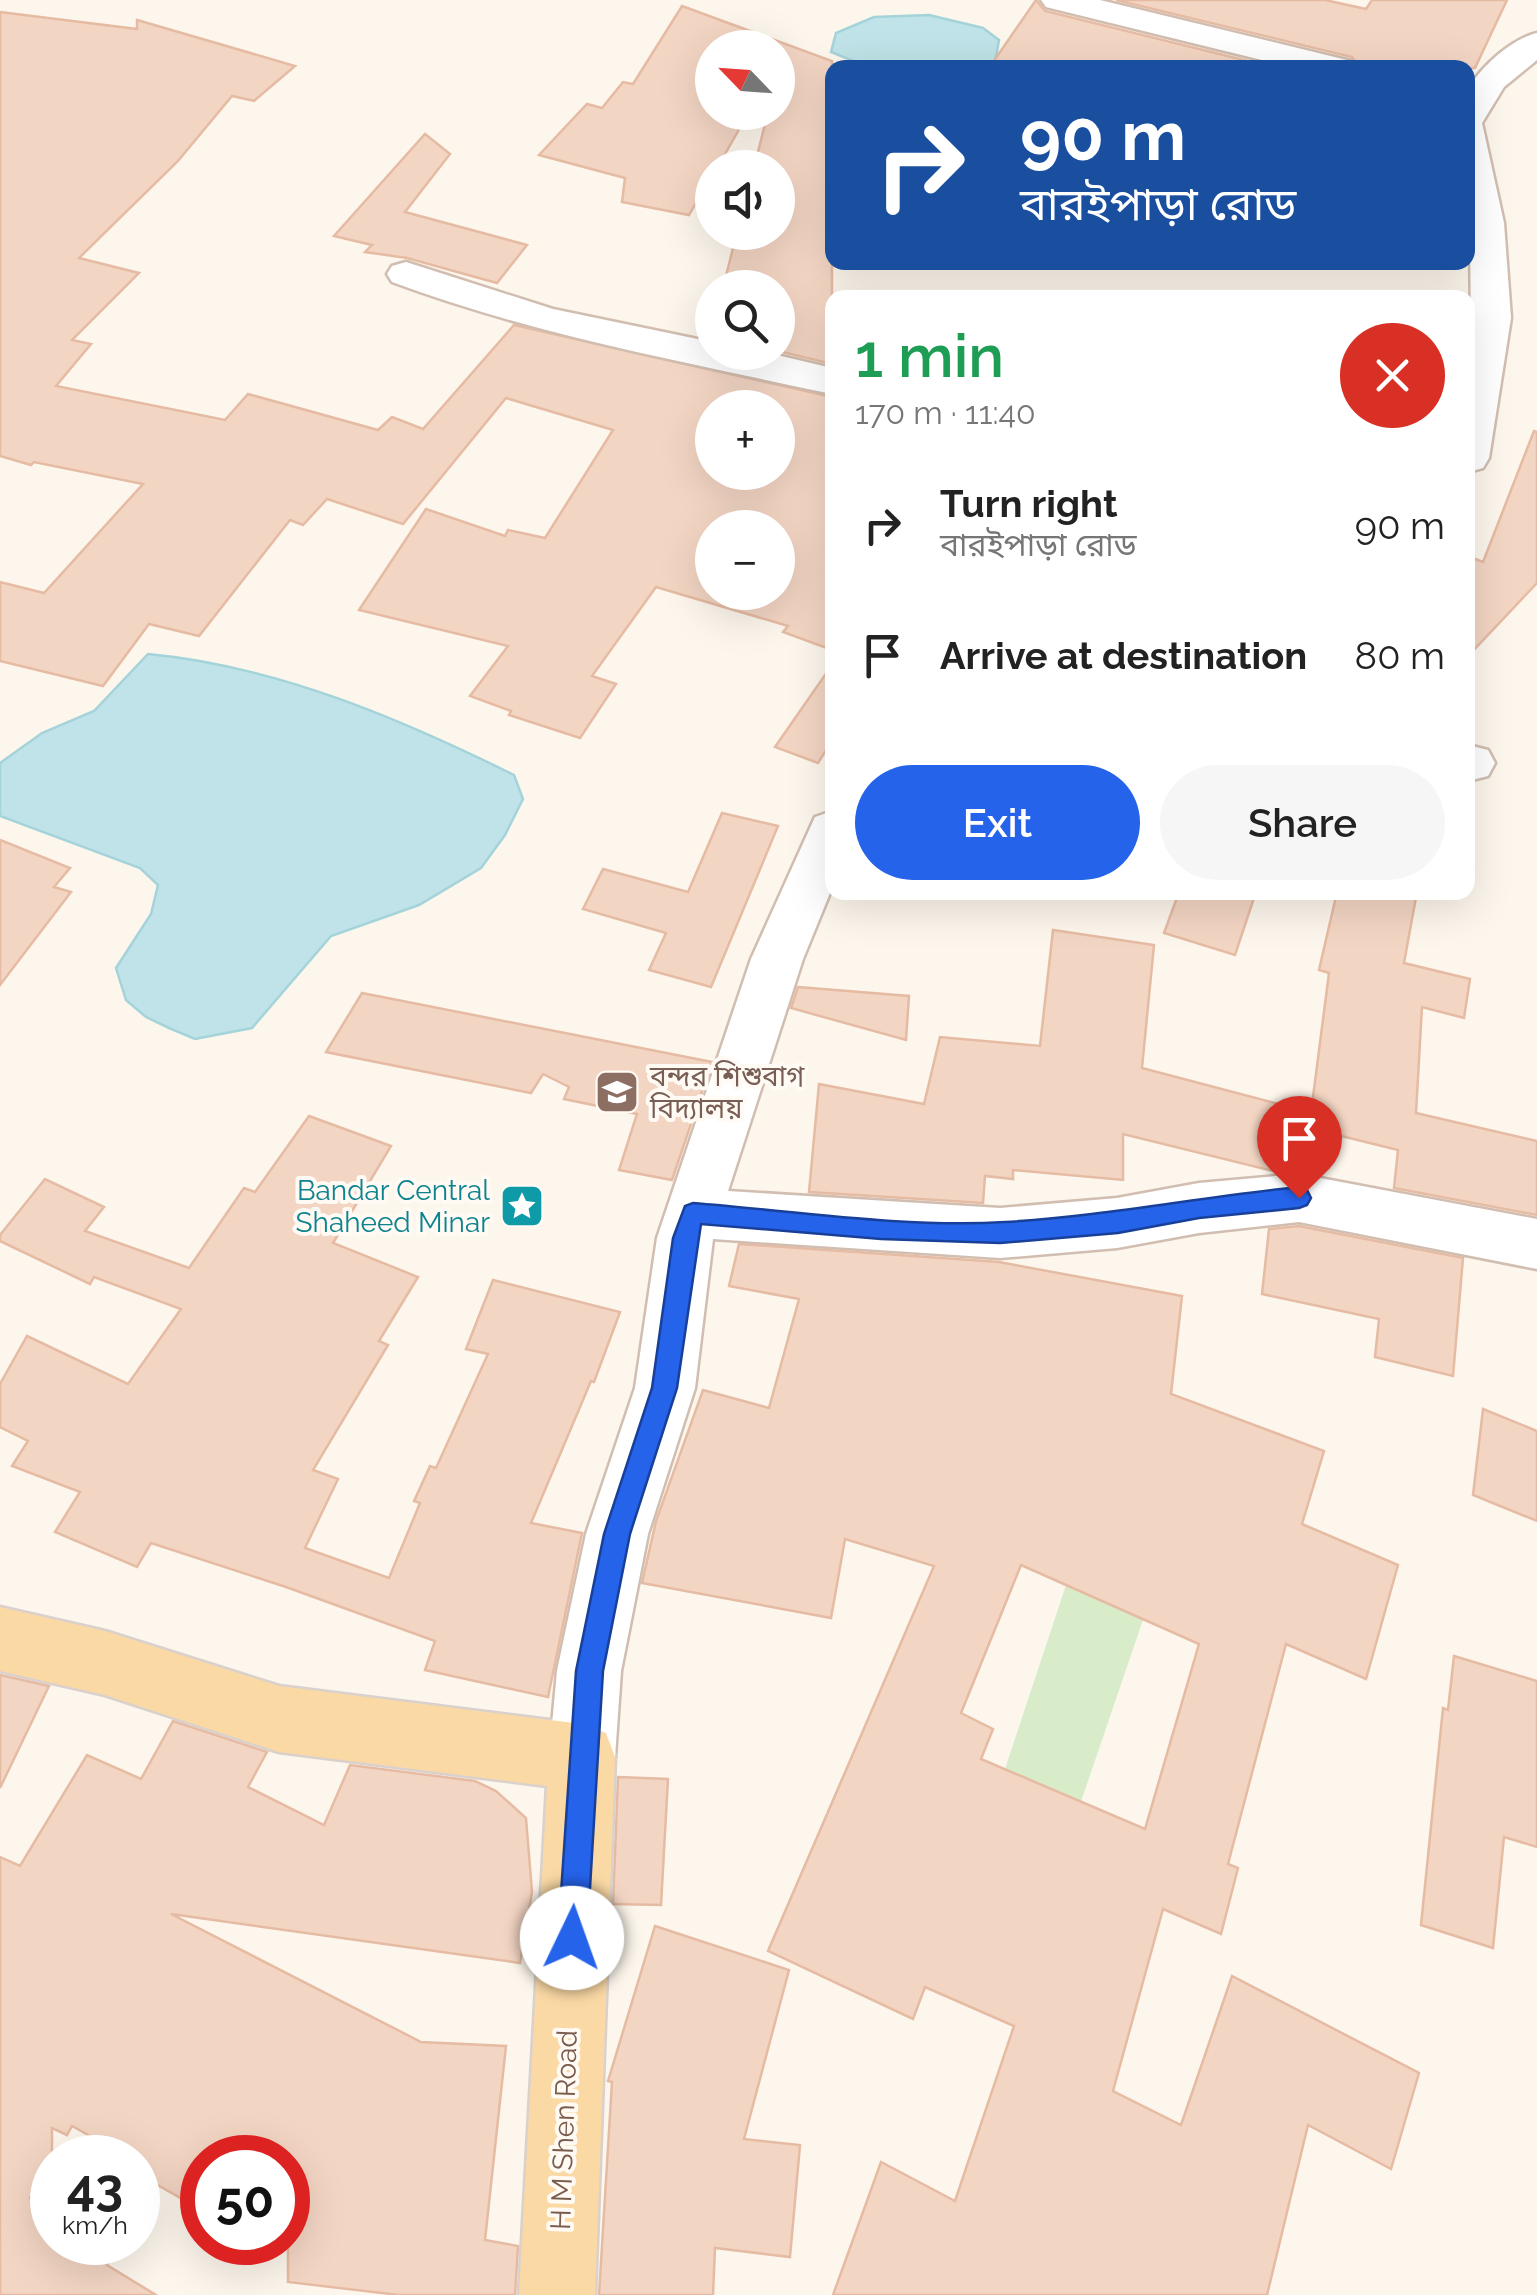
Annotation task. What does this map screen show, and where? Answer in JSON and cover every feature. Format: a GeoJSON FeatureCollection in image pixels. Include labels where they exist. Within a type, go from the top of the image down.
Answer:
{"type":"FeatureCollection","features":[{"type":"Feature","properties":{"kind":"main road"},"geometry":{"type":"LineString","coordinates":[[0,1639],[105,1662],[279,1720],[582,1756]]}},
{"type":"Feature","properties":{"kind":"main road","name":"H M Shen Road"},"geometry":{"type":"LineString","coordinates":[[557,2295],[582,1756]]}},
{"type":"Feature","properties":{"kind":"street"},"geometry":{"type":"LineString","coordinates":[[1058,0],[1306,60]]}},
{"type":"Feature","properties":{"kind":"street"},"geometry":{"type":"LineString","coordinates":[[1475,106],[1490,81],[1537,44]]}},
{"type":"Feature","properties":{"kind":"street"},"geometry":{"type":"LineString","coordinates":[[1475,168],[1485,223],[1491,318],[1475,415]]}},
{"type":"Feature","properties":{"kind":"street"},"geometry":{"type":"LineString","coordinates":[[406,274],[507,309],[624,337],[757,361],[825,379]]}},
{"type":"Feature","properties":{"kind":"street","name":"H M Shen Road"},"geometry":{"type":"LineString","coordinates":[[582,1756],[590,1671],[617,1534],[664,1388],[685,1238],[796,909],[825,845]]}},
{"type":"Feature","properties":{"kind":"street"},"geometry":{"type":"LineString","coordinates":[[693,1214],[1000,1232],[1118,1223],[1199,1208],[1299,1198],[1537,1244]]}},
{"type":"Feature","properties":{"kind":"green space"},"geometry":{"type":"Polygon","coordinates":[[[1172,1535],[1060,1863],[990,1814],[1069,1576],[1172,1535]]]}},
{"type":"Feature","properties":{"kind":"water"},"geometry":{"type":"Polygon","coordinates":[[[929,15],[983,28],[999,40],[995,60],[851,60],[831,52],[836,33],[874,17],[929,15]]]}},
{"type":"Feature","properties":{"kind":"water"},"geometry":{"type":"Polygon","coordinates":[[[148,654],[243,670],[381,715],[514,775],[523,799],[505,835],[481,868],[419,905],[331,936],[252,1028],[195,1039],[146,1017],[126,1000],[116,968],[151,914],[158,885],[140,868],[0,816],[0,763],[42,733],[94,711],[148,654]]]}},
{"type":"Feature","properties":{"kind":"building"},"geometry":{"type":"Polygon","coordinates":[[[1036,0],[1045,11],[1244,60],[995,60],[1036,0]]]}},
{"type":"Feature","properties":{"kind":"building"},"geometry":{"type":"Polygon","coordinates":[[[1116,0],[1325,0],[1366,9],[1372,0],[1507,0],[1475,68],[1475,60],[1352,57],[1116,0]]]}},
{"type":"Feature","properties":{"kind":"building"},"geometry":{"type":"Polygon","coordinates":[[[682,6],[747,30],[695,30],[695,130],[739,130],[727,150],[695,150],[695,205],[689,215],[622,202],[625,178],[539,155],[587,104],[602,108],[623,82],[633,84],[682,6]]]}},
{"type":"Feature","properties":{"kind":"building"},"geometry":{"type":"Polygon","coordinates":[[[0,12],[137,29],[137,20],[295,66],[254,101],[232,96],[178,161],[79,258],[139,273],[72,340],[91,344],[56,386],[225,420],[248,394],[378,430],[392,417],[423,429],[514,325],[695,366],[695,370],[713,370],[825,395],[825,647],[783,632],[788,626],[734,610],[795,610],[795,510],[695,510],[695,599],[656,587],[592,676],[616,684],[580,738],[509,715],[511,711],[470,696],[508,646],[359,610],[426,509],[505,536],[508,530],[545,538],[613,430],[506,398],[403,524],[327,499],[303,525],[290,520],[199,636],[149,624],[103,686],[0,661],[0,582],[44,593],[143,484],[34,462],[31,465],[0,456],[0,12]]]}},
{"type":"Feature","properties":{"kind":"building"},"geometry":{"type":"Polygon","coordinates":[[[795,47],[829,60],[825,60],[825,270],[832,270],[832,290],[825,290],[825,362],[795,355],[795,270],[728,270],[732,250],[795,250],[795,150],[758,150],[764,130],[795,130],[795,47]]]}},
{"type":"Feature","properties":{"kind":"building"},"geometry":{"type":"Polygon","coordinates":[[[425,134],[450,154],[405,212],[527,245],[497,283],[407,258],[365,252],[372,245],[334,236],[425,134]]]}},
{"type":"Feature","properties":{"kind":"building"},"geometry":{"type":"Polygon","coordinates":[[[1534,431],[1537,432],[1537,583],[1475,649],[1475,559],[1483,562],[1534,431]]]}},
{"type":"Feature","properties":{"kind":"building"},"geometry":{"type":"Polygon","coordinates":[[[825,675],[825,752],[818,763],[775,747],[825,675]]]}},
{"type":"Feature","properties":{"kind":"building"},"geometry":{"type":"Polygon","coordinates":[[[722,813],[778,826],[711,987],[649,970],[666,933],[583,909],[603,869],[688,892],[722,813]]]}},
{"type":"Feature","properties":{"kind":"building"},"geometry":{"type":"Polygon","coordinates":[[[0,840],[70,868],[54,887],[71,892],[0,985],[0,840]]]}},
{"type":"Feature","properties":{"kind":"building"},"geometry":{"type":"Polygon","coordinates":[[[1176,900],[1253,900],[1235,955],[1164,933],[1176,900]]]}},
{"type":"Feature","properties":{"kind":"building"},"geometry":{"type":"Polygon","coordinates":[[[1335,900],[1416,900],[1404,963],[1470,979],[1464,1018],[1422,1007],[1416,1113],[1537,1141],[1537,1215],[1394,1188],[1398,1150],[1309,1128],[1329,973],[1319,970],[1335,900]]]}},
{"type":"Feature","properties":{"kind":"building"},"geometry":{"type":"Polygon","coordinates":[[[1053,930],[1154,945],[1142,1068],[1286,1106],[1273,1171],[1123,1134],[1123,1180],[1013,1170],[1013,1179],[985,1176],[983,1203],[809,1192],[819,1084],[924,1104],[940,1037],[1040,1046],[1053,930]]]}},
{"type":"Feature","properties":{"kind":"building"},"geometry":{"type":"Polygon","coordinates":[[[798,987],[909,996],[906,1040],[791,1008],[798,987]]]}},
{"type":"Feature","properties":{"kind":"building","name":"বন্দর শিশুবাগ বিদ্যালয়"},"geometry":{"type":"Polygon","coordinates":[[[362,993],[712,1062],[672,1180],[619,1170],[637,1114],[564,1099],[569,1087],[543,1074],[531,1093],[326,1052],[362,993]]]}},
{"type":"Feature","properties":{"kind":"building"},"geometry":{"type":"Polygon","coordinates":[[[309,1116],[391,1146],[333,1243],[418,1277],[379,1341],[388,1345],[313,1470],[338,1479],[305,1548],[389,1578],[420,1503],[414,1501],[430,1466],[436,1468],[488,1354],[466,1349],[493,1280],[620,1312],[594,1382],[591,1381],[531,1523],[582,1533],[548,1697],[425,1670],[435,1641],[286,1587],[151,1543],[137,1567],[55,1532],[80,1492],[12,1466],[28,1441],[0,1427],[0,1384],[27,1336],[128,1384],[181,1309],[94,1277],[90,1284],[0,1241],[0,1235],[45,1179],[104,1207],[85,1231],[189,1268],[244,1188],[255,1192],[309,1116]]]}},
{"type":"Feature","properties":{"kind":"building"},"geometry":{"type":"Polygon","coordinates":[[[1299,1226],[1463,1258],[1453,1376],[1375,1357],[1379,1319],[1262,1294],[1269,1229],[1299,1226]]]}},
{"type":"Feature","properties":{"kind":"building"},"geometry":{"type":"Polygon","coordinates":[[[739,1244],[999,1262],[1182,1296],[1171,1394],[1324,1451],[1302,1524],[1398,1565],[1366,1679],[1286,1644],[1228,1864],[1238,1868],[1221,1934],[1163,1909],[1113,2091],[1181,2125],[1232,1976],[1419,2073],[1391,2169],[1308,2125],[1267,2295],[833,2295],[881,2162],[955,2201],[1014,2026],[925,1987],[913,2019],[768,1951],[934,1566],[845,1539],[831,1618],[642,1583],[656,1521],[703,1390],[769,1408],[799,1299],[729,1286],[739,1244]],[[1021,1565],[961,1713],[993,1729],[981,1759],[1145,1829],[1199,1644],[1021,1565]]]}},
{"type":"Feature","properties":{"kind":"building"},"geometry":{"type":"Polygon","coordinates":[[[1483,1409],[1537,1431],[1537,1521],[1473,1495],[1483,1409]]]}},
{"type":"Feature","properties":{"kind":"building"},"geometry":{"type":"Polygon","coordinates":[[[1454,1656],[1537,1681],[1537,1847],[1504,1837],[1493,1948],[1421,1925],[1443,1708],[1448,1710],[1454,1656]]]}},
{"type":"Feature","properties":{"kind":"building"},"geometry":{"type":"Polygon","coordinates":[[[0,1675],[49,1686],[0,1788],[0,1675]]]}},
{"type":"Feature","properties":{"kind":"building"},"geometry":{"type":"Polygon","coordinates":[[[173,1721],[267,1752],[248,1787],[324,1825],[350,1765],[475,1781],[496,1791],[526,1818],[532,1892],[520,1963],[171,1914],[421,2042],[506,2046],[485,2240],[518,2246],[515,2295],[399,2295],[288,2282],[288,2265],[310,2265],[310,2135],[180,2135],[180,2198],[160,2186],[160,2135],[88,2135],[72,2126],[67,2135],[52,2128],[52,2135],[30,2135],[30,2265],[107,2265],[156,2295],[0,2295],[0,1857],[20,1866],[87,1755],[141,1779],[173,1721]]]}},
{"type":"Feature","properties":{"kind":"building"},"geometry":{"type":"Polygon","coordinates":[[[618,1777],[668,1779],[661,1905],[613,1904],[618,1777]]]}},
{"type":"Feature","properties":{"kind":"building"},"geometry":{"type":"Polygon","coordinates":[[[655,1926],[789,1970],[744,2139],[800,2145],[790,2257],[715,2248],[713,2295],[599,2295],[612,2082],[608,2081],[655,1926]]]}},
{"type":"Feature","properties":{"kind":"place","name":"বন্দর শিশুবাগ বিদ্যালয়"},"geometry":{"type":"Point","coordinates":[617,1092]}},
{"type":"Feature","properties":{"kind":"place","name":"Bandar Central Shaheed Minar"},"geometry":{"type":"Point","coordinates":[522,1206]}},
{"type":"Feature","properties":{"kind":"route"},"geometry":{"type":"LineString","coordinates":[[572,1938],[590,1671],[617,1534],[664,1388],[685,1238],[693,1214],[1000,1232],[1118,1223],[1199,1208],[1299,1198]]}}]}
